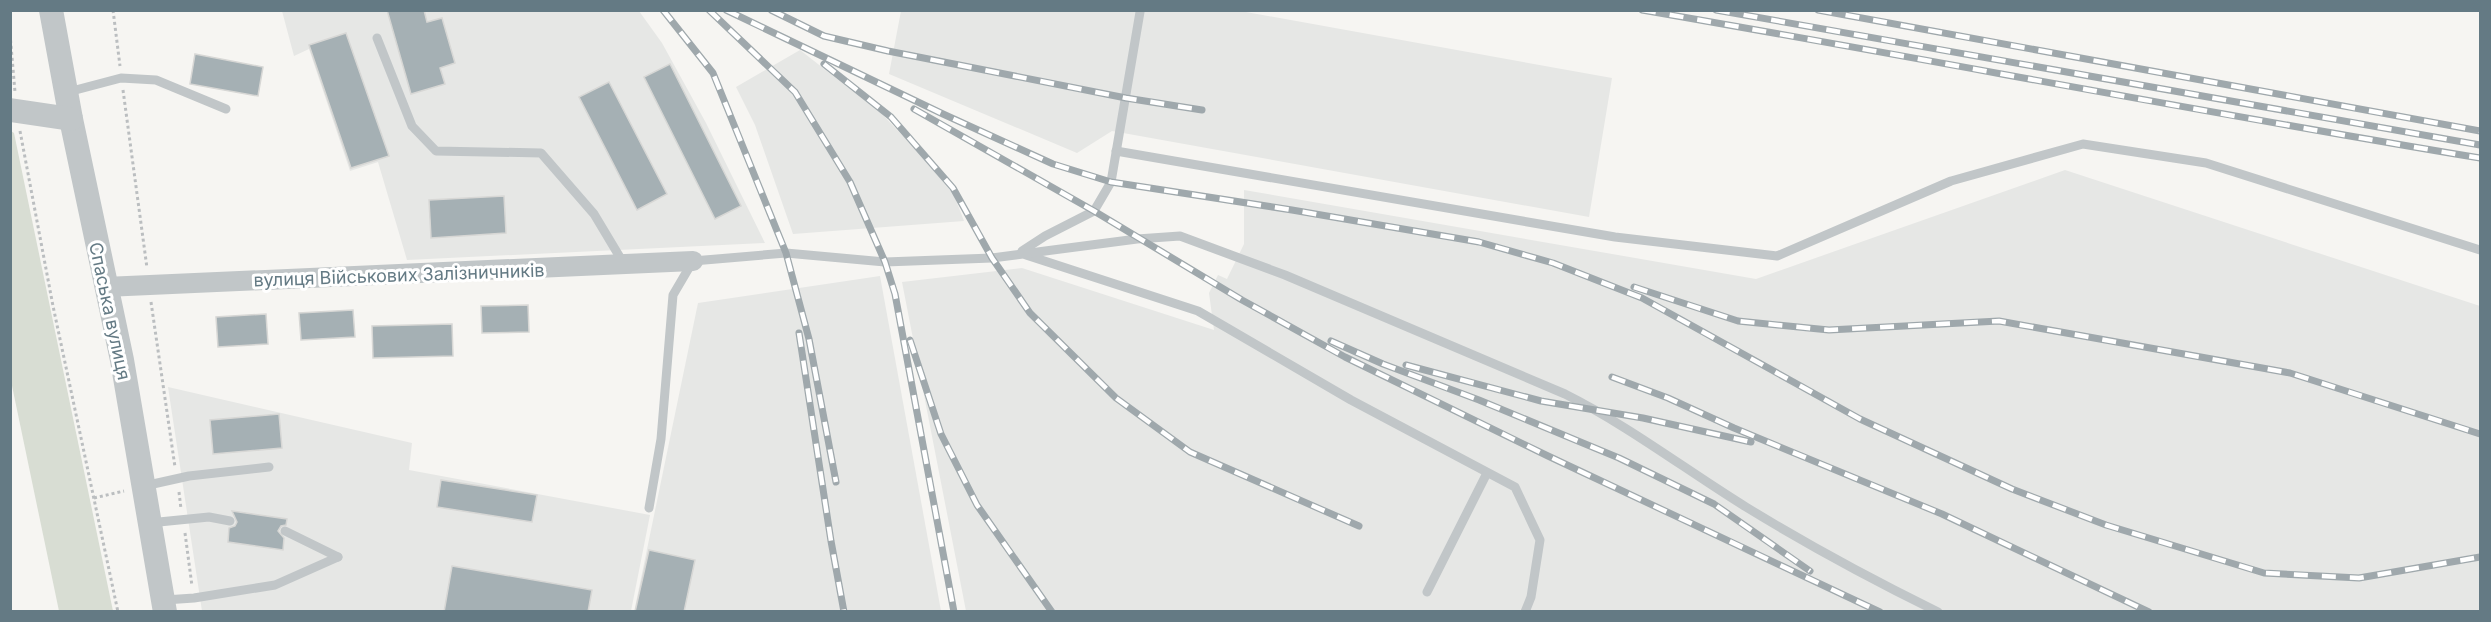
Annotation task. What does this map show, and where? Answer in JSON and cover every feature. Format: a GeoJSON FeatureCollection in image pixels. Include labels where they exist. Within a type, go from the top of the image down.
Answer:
{"type":"FeatureCollection","features":[{"type":"Feature","properties":{"kind":"street","name":"Спаська вулиця"},"geometry":{"type":"LineString","coordinates":[[51,10],[105,287],[122,360],[163,606]]}},
{"type":"Feature","properties":{"kind":"street"},"geometry":{"type":"LineString","coordinates":[[13,110],[71,119]]}},
{"type":"Feature","properties":{"kind":"street","name":"вулиця Військових Залізничників"},"geometry":{"type":"LineString","coordinates":[[105,287],[625,266],[693,261]]}},
{"type":"Feature","properties":{"kind":"lane"},"geometry":{"type":"LineString","coordinates":[[1020,253],[1046,236],[1094,211],[1111,182],[1140,12]]}},
{"type":"Feature","properties":{"kind":"lane"},"geometry":{"type":"LineString","coordinates":[[377,38],[412,126],[436,151],[541,153],[594,214],[625,266]]}},
{"type":"Feature","properties":{"kind":"lane"},"geometry":{"type":"LineString","coordinates":[[66,92],[121,78],[156,80],[226,109]]}},
{"type":"Feature","properties":{"kind":"lane"},"geometry":{"type":"LineString","coordinates":[[1116,151],[1615,237],[1777,256],[1951,181],[2083,144],[2206,163],[2481,250]]}},
{"type":"Feature","properties":{"kind":"lane"},"geometry":{"type":"LineString","coordinates":[[649,508],[661,439],[673,295],[693,261],[786,253],[885,262],[992,258],[1137,238],[1180,236],[1285,275],[1565,394],[1599,411],[1746,507],[1875,581],[1938,612]]}},
{"type":"Feature","properties":{"kind":"lane"},"geometry":{"type":"LineString","coordinates":[[1020,253],[1198,311],[1351,400],[1515,487],[1540,540],[1531,597],[1525,612]]}},
{"type":"Feature","properties":{"kind":"lane"},"geometry":{"type":"LineString","coordinates":[[143,486],[177,477],[269,467]]}},
{"type":"Feature","properties":{"kind":"lane"},"geometry":{"type":"LineString","coordinates":[[1427,592],[1487,473]]}},
{"type":"Feature","properties":{"kind":"lane"},"geometry":{"type":"LineString","coordinates":[[149,523],[209,517],[230,521]]}},
{"type":"Feature","properties":{"kind":"lane"},"geometry":{"type":"LineString","coordinates":[[163,606],[194,598],[275,585],[338,557],[285,531]]}},
{"type":"Feature","properties":{"kind":"path"},"geometry":{"type":"LineString","coordinates":[[113,10],[149,286],[194,598]]}},
{"type":"Feature","properties":{"kind":"path"},"geometry":{"type":"LineString","coordinates":[[10,34],[13,110],[118,612]]}},
{"type":"Feature","properties":{"kind":"path"},"geometry":{"type":"LineString","coordinates":[[94,498],[143,486]]}},
{"type":"Feature","properties":{"kind":"shaded area"},"geometry":{"type":"Polygon","coordinates":[[[1235,10],[1612,78],[1589,217],[1112,131],[1077,153],[889,74],[901,11],[1235,10]]]}},
{"type":"Feature","properties":{"kind":"shaded area"},"geometry":{"type":"Polygon","coordinates":[[[282,11],[639,11],[662,43],[706,123],[765,243],[407,260],[378,162],[350,171],[309,49],[294,56],[282,11]]]}},
{"type":"Feature","properties":{"kind":"shaded area"},"geometry":{"type":"Polygon","coordinates":[[[800,50],[882,114],[954,195],[964,221],[793,234],[755,125],[736,87],[800,50]]]}},
{"type":"Feature","properties":{"kind":"shaded area"},"geometry":{"type":"Polygon","coordinates":[[[11,131],[14,133],[113,611],[59,611],[11,381],[11,131]]]}},
{"type":"Feature","properties":{"kind":"shaded area"},"geometry":{"type":"Polygon","coordinates":[[[2065,170],[2480,306],[2480,611],[966,611],[902,282],[1022,268],[1214,330],[1209,293],[1218,275],[1227,279],[1244,244],[1244,190],[1756,279],[2065,170]]]}},
{"type":"Feature","properties":{"kind":"shaded area"},"geometry":{"type":"Polygon","coordinates":[[[880,276],[941,611],[634,612],[698,303],[880,276]]]}},
{"type":"Feature","properties":{"kind":"shaded area"},"geometry":{"type":"Polygon","coordinates":[[[168,387],[412,443],[409,470],[650,515],[631,611],[202,611],[168,387]]]}},
{"type":"Feature","properties":{"kind":"building"},"geometry":{"type":"Polygon","coordinates":[[[387,10],[424,10],[427,22],[442,18],[455,63],[440,68],[445,84],[411,94],[387,10]]]}},
{"type":"Feature","properties":{"kind":"building"},"geometry":{"type":"Polygon","coordinates":[[[346,33],[389,156],[351,168],[309,45],[346,33]]]}},
{"type":"Feature","properties":{"kind":"building"},"geometry":{"type":"Polygon","coordinates":[[[195,54],[263,67],[258,96],[190,84],[195,54]]]}},
{"type":"Feature","properties":{"kind":"building"},"geometry":{"type":"Polygon","coordinates":[[[670,64],[741,206],[715,219],[644,77],[670,64]]]}},
{"type":"Feature","properties":{"kind":"building"},"geometry":{"type":"Polygon","coordinates":[[[609,82],[667,194],[637,210],[579,97],[609,82]]]}},
{"type":"Feature","properties":{"kind":"building"},"geometry":{"type":"Polygon","coordinates":[[[504,196],[506,233],[431,238],[429,200],[504,196]]]}},
{"type":"Feature","properties":{"kind":"building"},"geometry":{"type":"Polygon","coordinates":[[[528,305],[529,332],[482,333],[481,306],[528,305]]]}},
{"type":"Feature","properties":{"kind":"building"},"geometry":{"type":"Polygon","coordinates":[[[353,310],[355,337],[301,340],[299,313],[353,310]]]}},
{"type":"Feature","properties":{"kind":"building"},"geometry":{"type":"Polygon","coordinates":[[[266,314],[268,344],[218,347],[216,317],[266,314]]]}},
{"type":"Feature","properties":{"kind":"building"},"geometry":{"type":"Polygon","coordinates":[[[452,324],[453,356],[373,358],[372,326],[452,324]]]}},
{"type":"Feature","properties":{"kind":"building"},"geometry":{"type":"Polygon","coordinates":[[[279,414],[282,448],[213,454],[210,420],[279,414]]]}},
{"type":"Feature","properties":{"kind":"building"},"geometry":{"type":"Polygon","coordinates":[[[441,480],[537,495],[532,522],[437,507],[441,480]]]}},
{"type":"Feature","properties":{"kind":"building"},"geometry":{"type":"Polygon","coordinates":[[[232,511],[287,519],[286,525],[281,526],[278,531],[284,538],[283,550],[228,542],[229,528],[235,526],[237,522],[232,511]]]}},
{"type":"Feature","properties":{"kind":"building"},"geometry":{"type":"Polygon","coordinates":[[[649,550],[695,560],[684,612],[635,612],[649,550]]]}},
{"type":"Feature","properties":{"kind":"building"},"geometry":{"type":"Polygon","coordinates":[[[452,566],[592,590],[588,612],[444,612],[452,566]]]}},
{"type":"Feature","properties":{"kind":"railway"},"geometry":{"type":"LineString","coordinates":[[663,10],[713,73],[786,253],[809,339],[836,482]]}},
{"type":"Feature","properties":{"kind":"railway"},"geometry":{"type":"LineString","coordinates":[[709,10],[795,92],[850,182],[885,262],[895,294],[954,612]]}},
{"type":"Feature","properties":{"kind":"railway"},"geometry":{"type":"LineString","coordinates":[[726,10],[1053,164],[1111,182],[1479,242],[1553,263],[1642,298],[1860,419],[2012,489],[2106,525],[2264,573],[2359,578],[2480,557]]}},
{"type":"Feature","properties":{"kind":"railway"},"geometry":{"type":"LineString","coordinates":[[771,10],[824,36],[888,51],[1126,98],[1202,110]]}},
{"type":"Feature","properties":{"kind":"railway"},"geometry":{"type":"LineString","coordinates":[[1642,10],[2480,158]]}},
{"type":"Feature","properties":{"kind":"railway"},"geometry":{"type":"LineString","coordinates":[[1716,10],[2480,145]]}},
{"type":"Feature","properties":{"kind":"railway"},"geometry":{"type":"LineString","coordinates":[[1818,10],[2480,131]]}},
{"type":"Feature","properties":{"kind":"railway"},"geometry":{"type":"LineString","coordinates":[[824,64],[891,117],[953,188],[992,258],[1030,313],[1116,398],[1190,452],[1359,526]]}},
{"type":"Feature","properties":{"kind":"railway"},"geometry":{"type":"LineString","coordinates":[[914,109],[1094,211],[1242,300],[1345,357],[1548,456],[1880,612]]}},
{"type":"Feature","properties":{"kind":"railway"},"geometry":{"type":"LineString","coordinates":[[1634,287],[1738,321],[1829,330],[1999,321],[2290,373],[2480,434]]}},
{"type":"Feature","properties":{"kind":"railway"},"geometry":{"type":"LineString","coordinates":[[799,333],[844,612]]}},
{"type":"Feature","properties":{"kind":"railway"},"geometry":{"type":"LineString","coordinates":[[910,340],[941,434],[977,505],[1052,612]]}},
{"type":"Feature","properties":{"kind":"railway"},"geometry":{"type":"LineString","coordinates":[[1331,341],[1619,458],[1714,504],[1810,571]]}},
{"type":"Feature","properties":{"kind":"railway"},"geometry":{"type":"LineString","coordinates":[[1406,365],[1541,401],[1643,418],[1751,442]]}},
{"type":"Feature","properties":{"kind":"railway"},"geometry":{"type":"LineString","coordinates":[[1612,377],[1668,398],[1734,428],[1942,514],[2149,612]]}}]}
